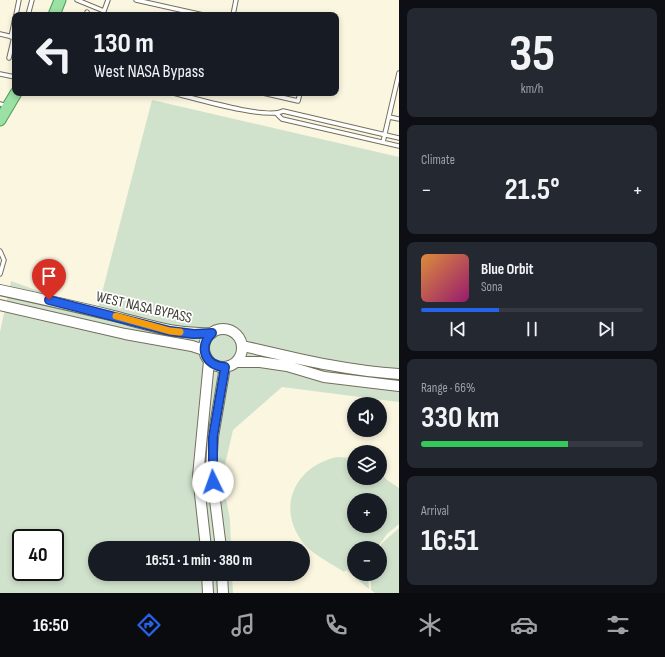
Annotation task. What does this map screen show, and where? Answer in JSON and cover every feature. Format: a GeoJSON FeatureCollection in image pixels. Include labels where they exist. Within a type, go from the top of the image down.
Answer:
{"type":"FeatureCollection","features":[{"type":"Feature","properties":{"kind":"main road"},"geometry":{"type":"LineString","coordinates":[[55,12],[60,0]]}},
{"type":"Feature","properties":{"kind":"main road"},"geometry":{"type":"LineString","coordinates":[[0,120],[4,105],[13,96]]}},
{"type":"Feature","properties":{"kind":"street","name":"WEST NASA BYPASS"},"geometry":{"type":"LineString","coordinates":[[0,290],[105,313],[170,331],[194,334],[212,333],[224,329],[231,330],[240,339],[243,346]]}},
{"type":"Feature","properties":{"kind":"street","name":"WEST NASA BYPASS"},"geometry":{"type":"LineString","coordinates":[[0,305],[132,335],[192,346],[204,350],[205,344],[212,333]]}},
{"type":"Feature","properties":{"kind":"street"},"geometry":{"type":"LineString","coordinates":[[204,350],[209,361],[214,365],[225,367],[236,362],[240,358],[243,346],[326,365],[369,372],[399,374]]}},
{"type":"Feature","properties":{"kind":"street"},"geometry":{"type":"LineString","coordinates":[[205,541],[198,476],[209,361]]}},
{"type":"Feature","properties":{"kind":"street"},"geometry":{"type":"LineString","coordinates":[[236,362],[260,362],[287,366],[324,377],[399,386]]}},
{"type":"Feature","properties":{"kind":"street"},"geometry":{"type":"LineString","coordinates":[[220,541],[211,468],[213,437],[225,367]]}},
{"type":"Feature","properties":{"kind":"street"},"geometry":{"type":"LineString","coordinates":[[207,581],[208,593]]}},
{"type":"Feature","properties":{"kind":"street"},"geometry":{"type":"LineString","coordinates":[[222,581],[222,593]]}},
{"type":"Feature","properties":{"kind":"lane"},"geometry":{"type":"LineString","coordinates":[[16,12],[19,0]]}},
{"type":"Feature","properties":{"kind":"lane"},"geometry":{"type":"LineString","coordinates":[[29,12],[32,0]]}},
{"type":"Feature","properties":{"kind":"lane"},"geometry":{"type":"LineString","coordinates":[[77,0],[102,12]]}},
{"type":"Feature","properties":{"kind":"lane"},"geometry":{"type":"LineString","coordinates":[[104,12],[108,0]]}},
{"type":"Feature","properties":{"kind":"lane"},"geometry":{"type":"LineString","coordinates":[[136,0],[189,12]]}},
{"type":"Feature","properties":{"kind":"lane"},"geometry":{"type":"LineString","coordinates":[[233,12],[236,0]]}},
{"type":"Feature","properties":{"kind":"lane"},"geometry":{"type":"LineString","coordinates":[[0,34],[12,37]]}},
{"type":"Feature","properties":{"kind":"lane"},"geometry":{"type":"LineString","coordinates":[[9,58],[12,42]]}},
{"type":"Feature","properties":{"kind":"lane"},"geometry":{"type":"LineString","coordinates":[[383,142],[399,73]]}},
{"type":"Feature","properties":{"kind":"lane"},"geometry":{"type":"LineString","coordinates":[[0,74],[12,76]]}},
{"type":"Feature","properties":{"kind":"lane"},"geometry":{"type":"LineString","coordinates":[[185,96],[239,109],[277,114],[284,111],[399,138]]}},
{"type":"Feature","properties":{"kind":"lane"},"geometry":{"type":"LineString","coordinates":[[276,96],[298,101],[299,96]]}},
{"type":"Feature","properties":{"kind":"lane"},"geometry":{"type":"LineString","coordinates":[[277,114],[282,120],[399,146]]}},
{"type":"Feature","properties":{"kind":"lane"},"geometry":{"type":"LineString","coordinates":[[389,117],[399,119]]}},
{"type":"Feature","properties":{"kind":"lane"},"geometry":{"type":"LineString","coordinates":[[0,251],[4,260],[0,274]]}},
{"type":"Feature","properties":{"kind":"green space"},"geometry":{"type":"Polygon","coordinates":[[[152,100],[399,157],[399,402],[387,400],[387,397],[360,397],[282,387],[233,430],[222,477],[230,520],[231,541],[88,541],[88,581],[232,581],[233,593],[0,593],[0,332],[11,281],[97,312],[152,100]]]}},
{"type":"Feature","properties":{"kind":"green space"},"geometry":{"type":"Polygon","coordinates":[[[337,457],[347,458],[347,485],[387,485],[387,480],[399,488],[399,524],[387,534],[382,541],[347,541],[347,571],[344,572],[311,551],[310,541],[302,541],[295,530],[291,516],[291,503],[294,490],[300,479],[310,469],[322,462],[337,457]]]}},
{"type":"Feature","properties":{"kind":"green space"},"geometry":{"type":"Polygon","coordinates":[[[399,528],[399,593],[375,593],[371,590],[371,581],[387,581],[387,541],[384,541],[399,528]]]}},
{"type":"Feature","properties":{"kind":"green space"},"geometry":{"type":"Polygon","coordinates":[[[359,581],[368,581],[369,589],[359,581]]]}},
{"type":"Feature","properties":{"kind":"slow traffic"},"geometry":{"type":"LineString","coordinates":[[116,316],[170,331],[180,332]]}},
{"type":"Feature","properties":{"kind":"route"},"geometry":{"type":"LineString","coordinates":[[49,300],[170,331],[194,334],[212,333],[207,338],[205,344],[204,350],[206,356],[214,365],[225,367],[213,437],[211,468],[213,482]]}}]}
